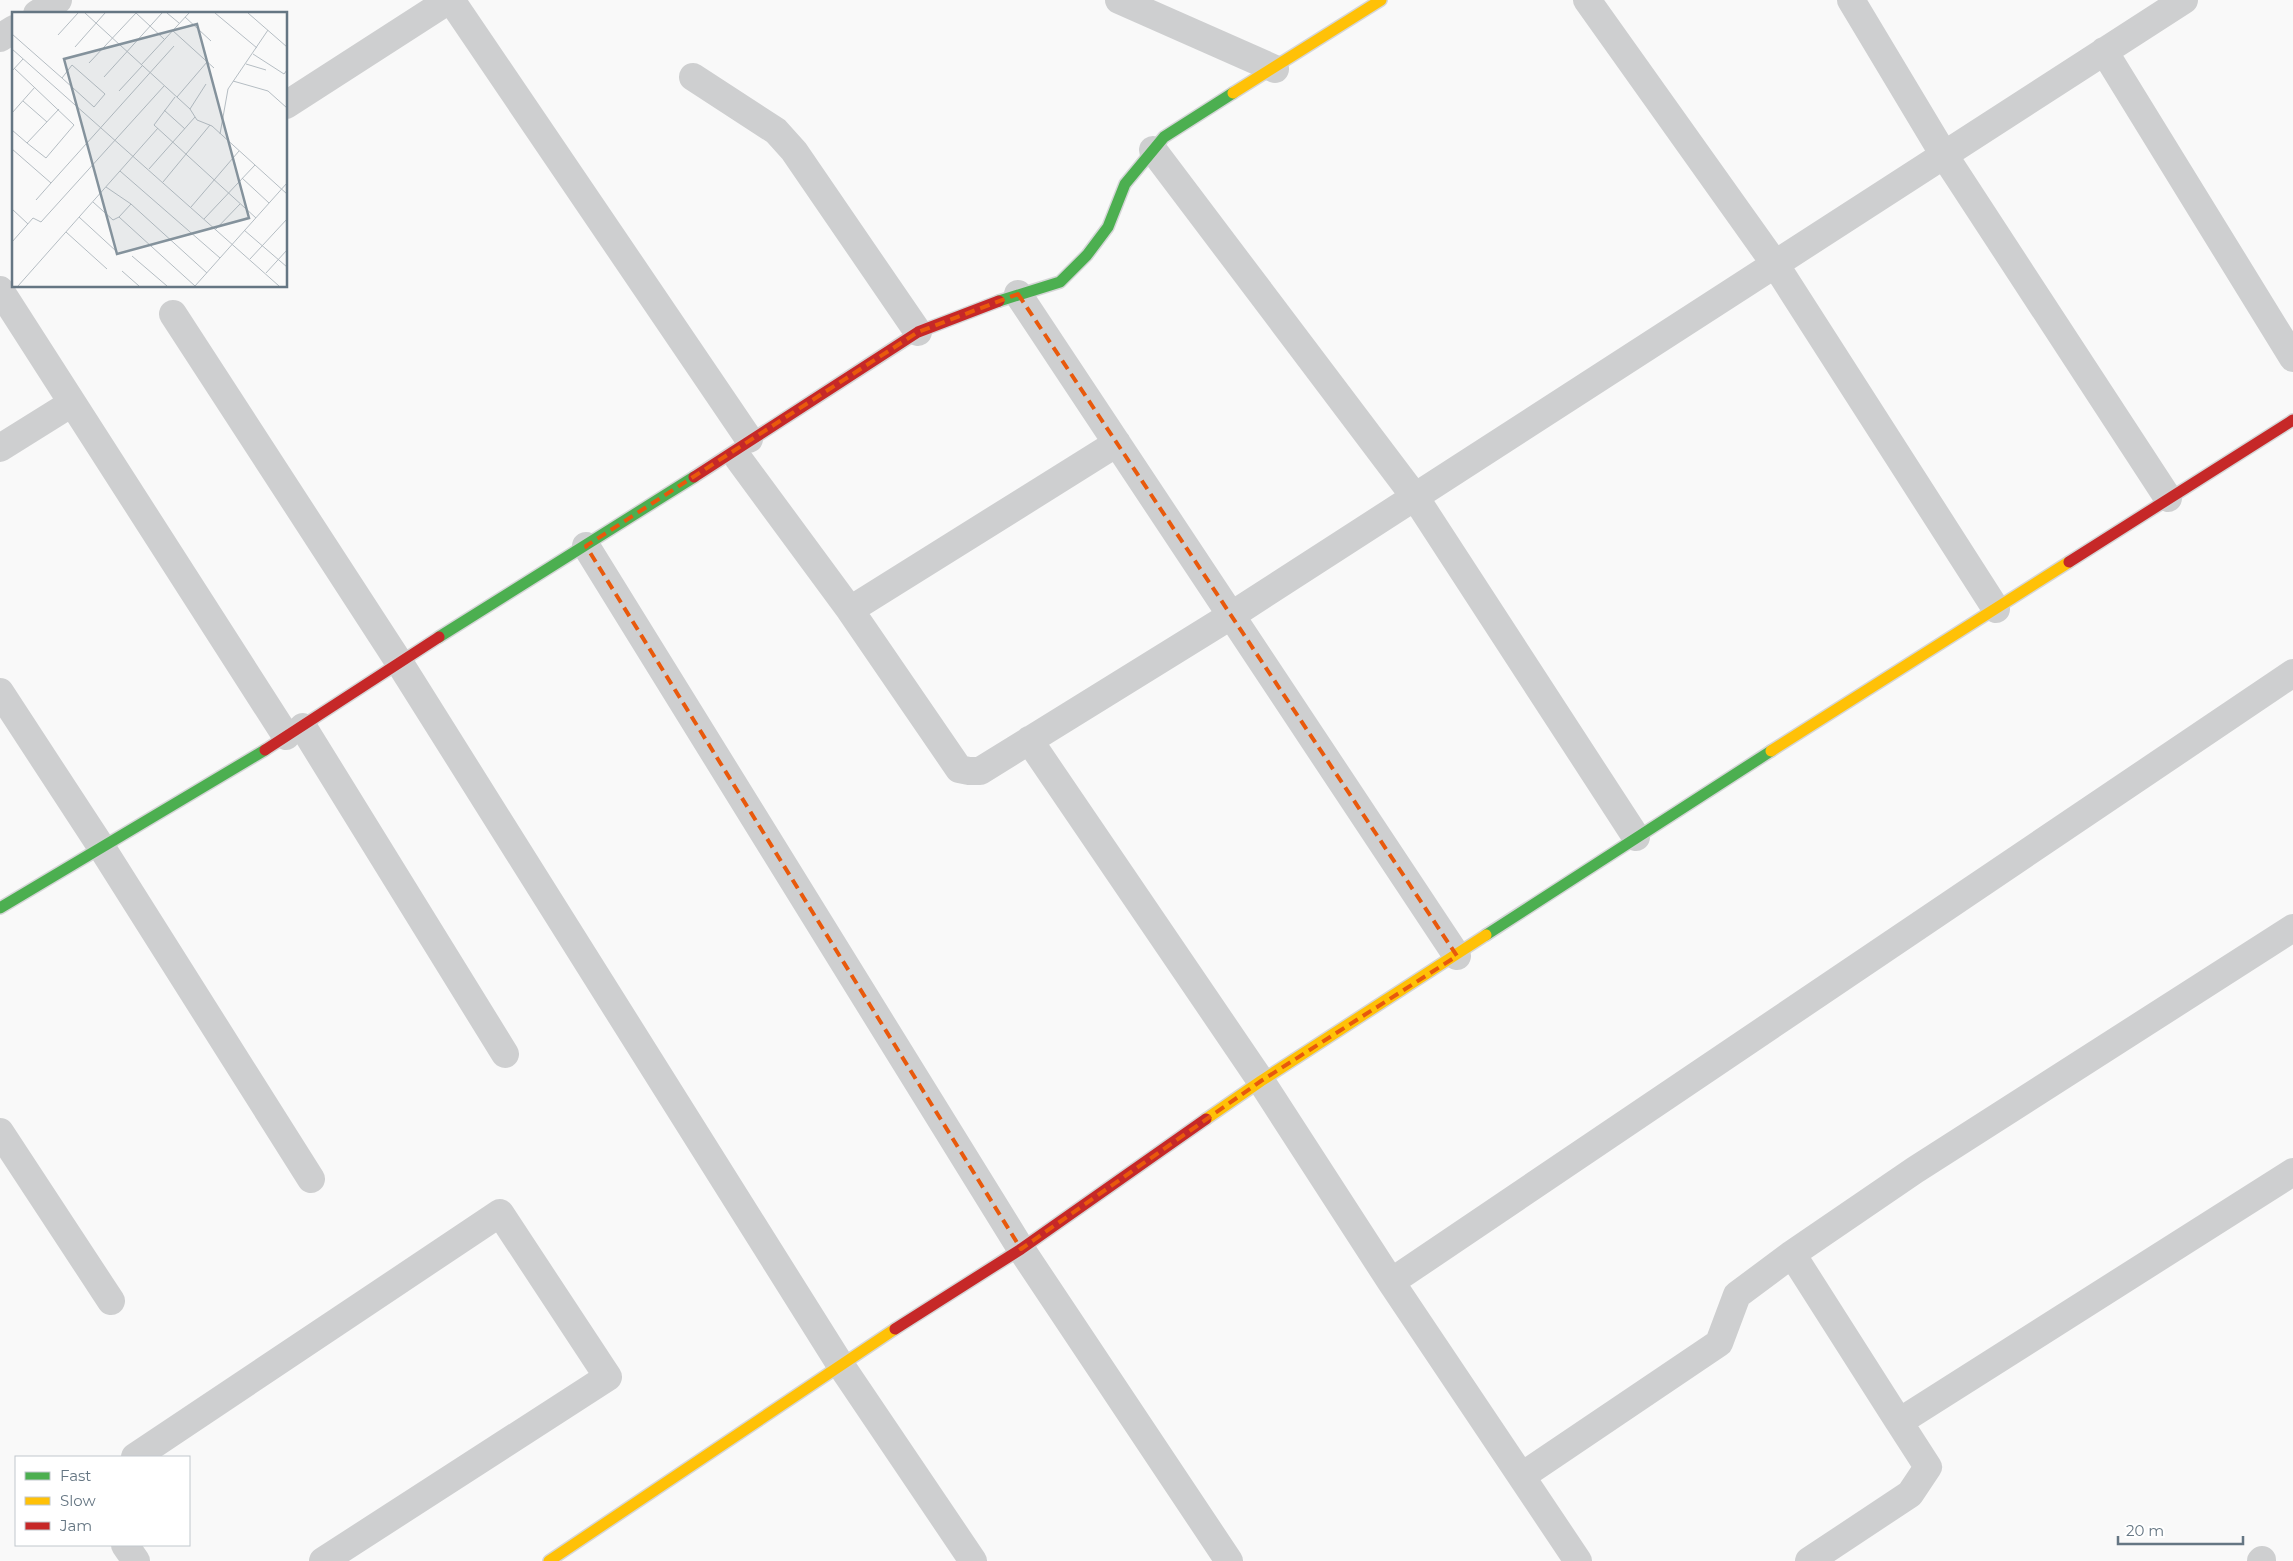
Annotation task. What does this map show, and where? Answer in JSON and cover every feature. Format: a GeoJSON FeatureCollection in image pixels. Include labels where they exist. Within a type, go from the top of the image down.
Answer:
{"type":"FeatureCollection","features":[{"type":"Feature","properties":{"kind":"street"},"geometry":{"type":"LineString","coordinates":[[40,12],[58,0]]}},
{"type":"Feature","properties":{"kind":"street"},"geometry":{"type":"LineString","coordinates":[[288,104],[450,0],[850,610],[959,769],[968,772],[980,771],[1232,615],[2184,0]]}},
{"type":"Feature","properties":{"kind":"street"},"geometry":{"type":"LineString","coordinates":[[1119,0],[1275,69]]}},
{"type":"Feature","properties":{"kind":"street"},"geometry":{"type":"LineString","coordinates":[[0,908],[295,731],[399,662],[743,448],[918,332],[1018,294],[1060,282],[1087,255],[1108,227],[1125,184],[1164,137],[1275,69],[1381,0]]}},
{"type":"Feature","properties":{"kind":"street"},"geometry":{"type":"LineString","coordinates":[[1586,0],[1775,264],[1996,610]]}},
{"type":"Feature","properties":{"kind":"street"},"geometry":{"type":"LineString","coordinates":[[1851,0],[1944,155],[2168,498]]}},
{"type":"Feature","properties":{"kind":"street"},"geometry":{"type":"LineString","coordinates":[[0,38],[12,30]]}},
{"type":"Feature","properties":{"kind":"street"},"geometry":{"type":"LineString","coordinates":[[2104,51],[2293,358]]}},
{"type":"Feature","properties":{"kind":"street"},"geometry":{"type":"LineString","coordinates":[[693,77],[776,131],[794,151],[918,332]]}},
{"type":"Feature","properties":{"kind":"street"},"geometry":{"type":"LineString","coordinates":[[1153,150],[1415,497],[1636,837]]}},
{"type":"Feature","properties":{"kind":"street"},"geometry":{"type":"LineString","coordinates":[[12,281],[0,289],[72,402],[295,731],[505,1054]]}},
{"type":"Feature","properties":{"kind":"street"},"geometry":{"type":"LineString","coordinates":[[1018,294],[1457,956]]}},
{"type":"Feature","properties":{"kind":"street"},"geometry":{"type":"LineString","coordinates":[[173,314],[399,662],[840,1364],[973,1561]]}},
{"type":"Feature","properties":{"kind":"street"},"geometry":{"type":"LineString","coordinates":[[0,448],[72,402]]}},
{"type":"Feature","properties":{"kind":"street"},"geometry":{"type":"LineString","coordinates":[[549,1561],[840,1364],[1021,1249],[1261,1082],[1457,956],[1636,837],[2293,420]]}},
{"type":"Feature","properties":{"kind":"street"},"geometry":{"type":"LineString","coordinates":[[850,610],[1117,443]]}},
{"type":"Feature","properties":{"kind":"street"},"geometry":{"type":"LineString","coordinates":[[586,546],[1021,1249],[1230,1561]]}},
{"type":"Feature","properties":{"kind":"street"},"geometry":{"type":"LineString","coordinates":[[1392,1282],[2293,673]]}},
{"type":"Feature","properties":{"kind":"street"},"geometry":{"type":"LineString","coordinates":[[0,692],[102,848],[311,1179]]}},
{"type":"Feature","properties":{"kind":"street"},"geometry":{"type":"LineString","coordinates":[[1029,740],[1261,1082],[1578,1561]]}},
{"type":"Feature","properties":{"kind":"street"},"geometry":{"type":"LineString","coordinates":[[1522,1476],[1718,1343],[1737,1295],[1792,1254],[1915,1170],[2293,928]]}},
{"type":"Feature","properties":{"kind":"street"},"geometry":{"type":"LineString","coordinates":[[0,1132],[111,1301]]}},
{"type":"Feature","properties":{"kind":"street"},"geometry":{"type":"LineString","coordinates":[[1899,1422],[2293,1172]]}},
{"type":"Feature","properties":{"kind":"street"},"geometry":{"type":"LineString","coordinates":[[136,1456],[500,1212],[608,1377],[323,1561]]}},
{"type":"Feature","properties":{"kind":"street"},"geometry":{"type":"LineString","coordinates":[[1792,1254],[1928,1467],[1910,1494],[1809,1561]]}},
{"type":"Feature","properties":{"kind":"street"},"geometry":{"type":"LineString","coordinates":[[126,1546],[136,1561]]}},
{"type":"Feature","properties":{"kind":"highlighted area"},"geometry":{"type":"Polygon","coordinates":[[[1018,294],[1457,956],[1261,1081],[1021,1249],[586,546],[918,332],[1018,294]]]}},
{"type":"Feature","properties":{"kind":"traffic: fast"},"geometry":{"type":"LineString","coordinates":[[999,301],[1060,282],[1087,255],[1108,227],[1125,184],[1164,137],[1233,93]]}},
{"type":"Feature","properties":{"kind":"traffic: fast"},"geometry":{"type":"LineString","coordinates":[[439,637],[694,477]]}},
{"type":"Feature","properties":{"kind":"traffic: fast"},"geometry":{"type":"LineString","coordinates":[[0,908],[265,750]]}},
{"type":"Feature","properties":{"kind":"traffic: fast"},"geometry":{"type":"LineString","coordinates":[[1486,935],[1771,751]]}},
{"type":"Feature","properties":{"kind":"traffic: slow"},"geometry":{"type":"LineString","coordinates":[[1233,93],[1381,0]]}},
{"type":"Feature","properties":{"kind":"traffic: slow"},"geometry":{"type":"LineString","coordinates":[[1771,751],[2069,562]]}},
{"type":"Feature","properties":{"kind":"traffic: slow"},"geometry":{"type":"LineString","coordinates":[[1206,1119],[1261,1081],[1486,935]]}},
{"type":"Feature","properties":{"kind":"traffic: slow"},"geometry":{"type":"LineString","coordinates":[[549,1561],[895,1329]]}},
{"type":"Feature","properties":{"kind":"traffic: jam"},"geometry":{"type":"LineString","coordinates":[[694,477],[918,332],[999,301]]}},
{"type":"Feature","properties":{"kind":"traffic: jam"},"geometry":{"type":"LineString","coordinates":[[2069,562],[2293,420]]}},
{"type":"Feature","properties":{"kind":"traffic: jam"},"geometry":{"type":"LineString","coordinates":[[265,750],[439,637]]}},
{"type":"Feature","properties":{"kind":"traffic: jam"},"geometry":{"type":"LineString","coordinates":[[895,1329],[1021,1249],[1206,1119]]}}]}
